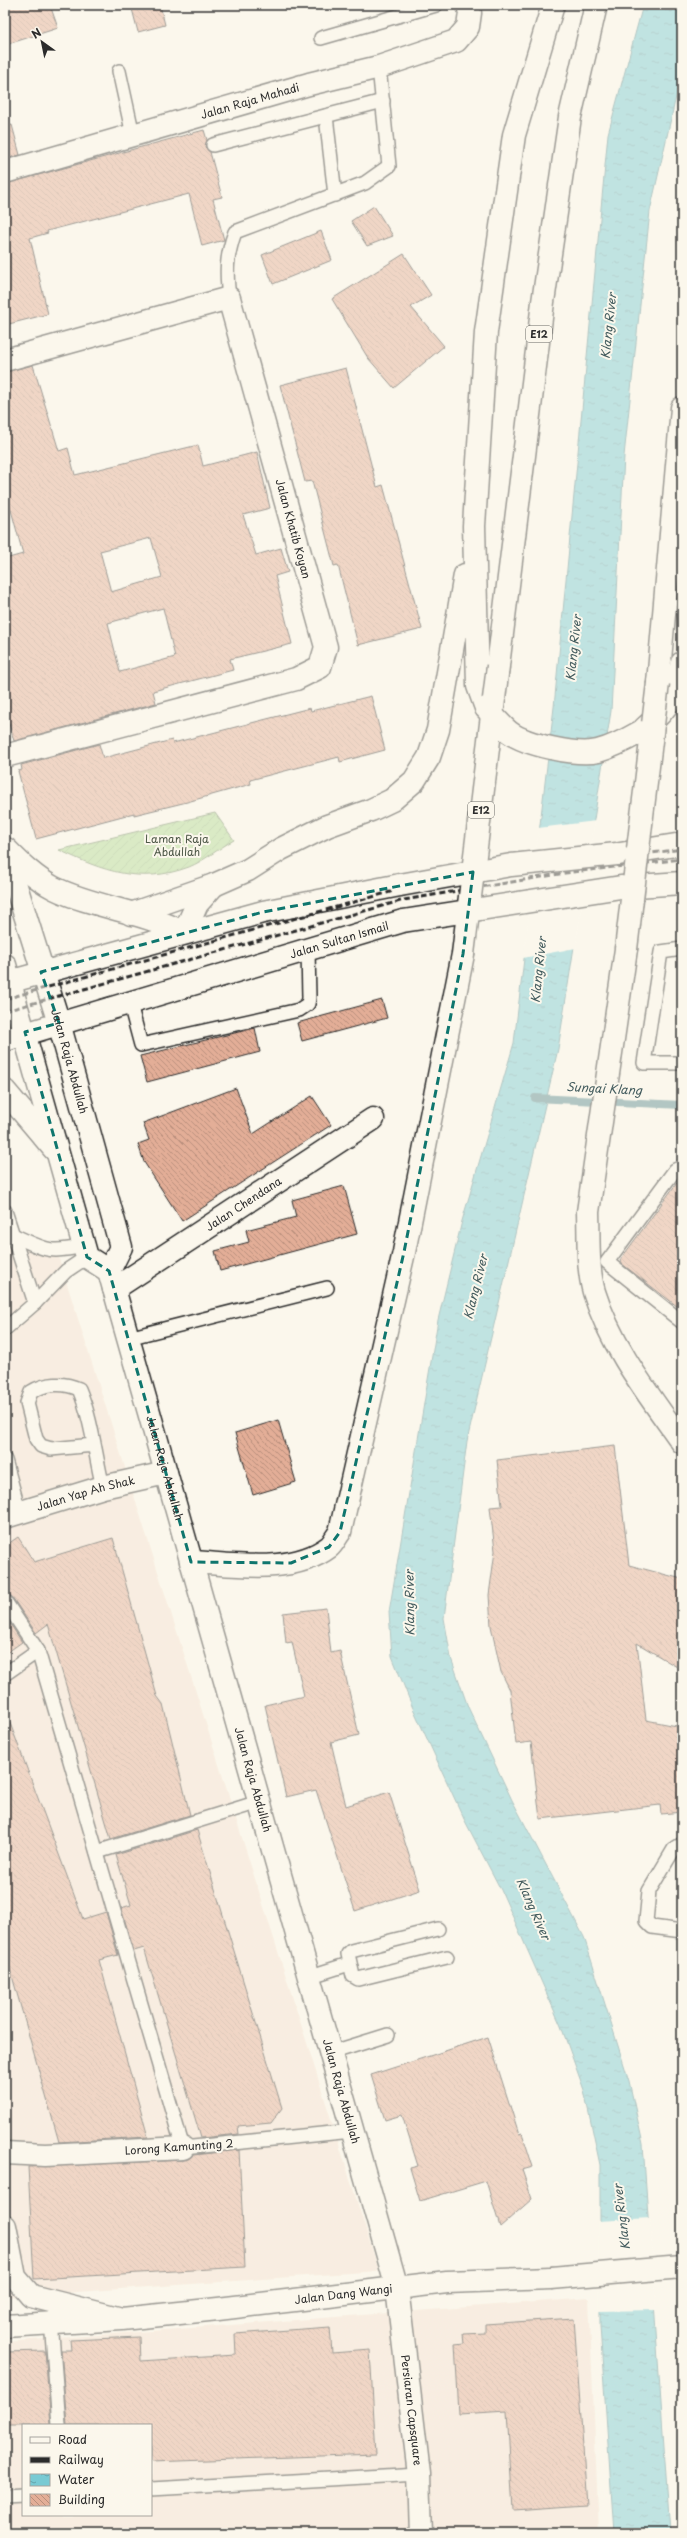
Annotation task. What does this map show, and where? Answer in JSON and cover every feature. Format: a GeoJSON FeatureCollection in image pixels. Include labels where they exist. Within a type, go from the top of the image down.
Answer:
{"type":"FeatureCollection","features":[{"type":"Feature","properties":{"kind":"main road","name":"Jalan Raja Mahadi"},"geometry":{"type":"LineString","coordinates":[[5,172],[294,88],[379,67],[456,41],[468,27],[470,13],[468,5]]}},
{"type":"Feature","properties":{"kind":"main road"},"geometry":{"type":"LineString","coordinates":[[553,5],[514,135],[486,332],[474,526],[478,686],[486,708],[510,733],[532,742],[559,748],[597,751],[622,743],[640,732],[660,716],[675,695],[682,663]]}},
{"type":"Feature","properties":{"kind":"main road","name":"E12"},"geometry":{"type":"LineString","coordinates":[[191,1562],[260,1564],[291,1563],[329,1547],[340,1532],[404,1252],[463,954],[543,302],[570,117],[596,5]]}},
{"type":"Feature","properties":{"kind":"main road"},"geometry":{"type":"LineString","coordinates":[[5,360],[229,298]]}},
{"type":"Feature","properties":{"kind":"main road","name":"Jalan Khatib Koyan"},"geometry":{"type":"LineString","coordinates":[[5,756],[296,678],[320,667],[326,646],[229,298]]}},
{"type":"Feature","properties":{"kind":"main road"},"geometry":{"type":"LineString","coordinates":[[682,408],[658,683],[626,949],[588,1212],[589,1255],[594,1291],[606,1320],[628,1365],[682,1442]]}},
{"type":"Feature","properties":{"kind":"main road"},"geometry":{"type":"LineString","coordinates":[[131,914],[214,885],[248,870],[281,848],[327,826],[371,810],[392,800],[414,781],[429,758],[438,730],[474,526]]}},
{"type":"Feature","properties":{"kind":"main road"},"geometry":{"type":"LineString","coordinates":[[112,1280],[86,1251],[26,1032],[7,976],[41,972],[263,912],[400,885],[511,865],[617,854],[682,844]]}},
{"type":"Feature","properties":{"kind":"main road"},"geometry":{"type":"LineString","coordinates":[[5,850],[31,874],[52,887],[74,897],[163,922],[184,933]]}},
{"type":"Feature","properties":{"kind":"main road","name":"Jalan Raja Abdullah"},"geometry":{"type":"LineString","coordinates":[[5,850],[41,972],[58,1023],[121,1247],[112,1280],[397,2288]]}},
{"type":"Feature","properties":{"kind":"main road","name":"Jalan Sultan Ismail"},"geometry":{"type":"LineString","coordinates":[[5,1040],[26,1032],[130,1004],[403,921],[621,887],[682,883]]}},
{"type":"Feature","properties":{"kind":"main road"},"geometry":{"type":"LineString","coordinates":[[184,933],[197,904],[214,885]]}},
{"type":"Feature","properties":{"kind":"main road"},"geometry":{"type":"LineString","coordinates":[[5,1091],[60,1156]]}},
{"type":"Feature","properties":{"kind":"main road","name":"Jalan Chendana"},"geometry":{"type":"LineString","coordinates":[[112,1280],[373,1119]]}},
{"type":"Feature","properties":{"kind":"main road","name":"Jalan Yap Ah Shak"},"geometry":{"type":"LineString","coordinates":[[12,1514],[103,1487],[166,1472]]}},
{"type":"Feature","properties":{"kind":"main road","name":"Lorong Kamunting 2"},"geometry":{"type":"LineString","coordinates":[[5,2153],[45,2155],[183,2148]]}},
{"type":"Feature","properties":{"kind":"main road"},"geometry":{"type":"LineString","coordinates":[[5,2226],[15,2277],[31,2296],[122,2319]]}},
{"type":"Feature","properties":{"kind":"main road","name":"Jalan Dang Wangi"},"geometry":{"type":"LineString","coordinates":[[5,2326],[51,2322],[122,2319],[447,2282],[551,2278],[682,2267]]}},
{"type":"Feature","properties":{"kind":"main road","name":"Persiaran Capsquare"},"geometry":{"type":"LineString","coordinates":[[397,2288],[419,2474],[421,2533]]}},
{"type":"Feature","properties":{"kind":"lane"},"geometry":{"type":"LineString","coordinates":[[321,38],[436,5]]}},
{"type":"Feature","properties":{"kind":"lane"},"geometry":{"type":"LineString","coordinates":[[229,298],[225,270],[229,249],[235,232],[365,183],[389,166],[379,67]]}},
{"type":"Feature","properties":{"kind":"lane"},"geometry":{"type":"LineString","coordinates":[[119,72],[133,136]]}},
{"type":"Feature","properties":{"kind":"lane"},"geometry":{"type":"LineString","coordinates":[[213,145],[382,101]]}},
{"type":"Feature","properties":{"kind":"lane"},"geometry":{"type":"LineString","coordinates":[[326,116],[335,195]]}},
{"type":"Feature","properties":{"kind":"lane"},"geometry":{"type":"LineString","coordinates":[[682,949],[661,952],[644,1062],[682,1063]]}},
{"type":"Feature","properties":{"kind":"lane"},"geometry":{"type":"LineString","coordinates":[[130,1004],[141,1045],[299,1010],[308,1004],[309,998],[308,950]]}},
{"type":"Feature","properties":{"kind":"lane"},"geometry":{"type":"LineString","coordinates":[[682,1167],[675,1170],[607,1259],[607,1262],[682,1322]]}},
{"type":"Feature","properties":{"kind":"lane"},"geometry":{"type":"LineString","coordinates":[[5,1211],[35,1303]]}},
{"type":"Feature","properties":{"kind":"lane"},"geometry":{"type":"LineString","coordinates":[[13,1235],[47,1251],[86,1251]]}},
{"type":"Feature","properties":{"kind":"lane"},"geometry":{"type":"LineString","coordinates":[[5,1329],[35,1303],[86,1251]]}},
{"type":"Feature","properties":{"kind":"lane"},"geometry":{"type":"LineString","coordinates":[[128,1338],[327,1288]]}},
{"type":"Feature","properties":{"kind":"lane"},"geometry":{"type":"LineString","coordinates":[[94,1445],[51,1449],[41,1446],[36,1439],[27,1403],[31,1392],[52,1385],[71,1386],[79,1389],[94,1445],[103,1487]]}},
{"type":"Feature","properties":{"kind":"lane"},"geometry":{"type":"LineString","coordinates":[[5,1460],[12,1514]]}},
{"type":"Feature","properties":{"kind":"lane"},"geometry":{"type":"LineString","coordinates":[[5,1601],[38,1651],[183,2148]]}},
{"type":"Feature","properties":{"kind":"lane"},"geometry":{"type":"LineString","coordinates":[[5,1674],[38,1651]]}},
{"type":"Feature","properties":{"kind":"lane"},"geometry":{"type":"LineString","coordinates":[[97,1852],[259,1802]]}},
{"type":"Feature","properties":{"kind":"lane"},"geometry":{"type":"LineString","coordinates":[[682,1844],[674,1849],[649,1891],[646,1921],[652,1927],[682,1931]]}},
{"type":"Feature","properties":{"kind":"lane"},"geometry":{"type":"LineString","coordinates":[[438,1929],[351,1951],[348,1954],[349,1964],[353,1976],[358,1979],[447,1957]]}},
{"type":"Feature","properties":{"kind":"lane"},"geometry":{"type":"LineString","coordinates":[[308,1977],[349,1964]]}},
{"type":"Feature","properties":{"kind":"lane"},"geometry":{"type":"LineString","coordinates":[[330,2053],[388,2035]]}},
{"type":"Feature","properties":{"kind":"lane","name":"Lorong Kamunting 2"},"geometry":{"type":"LineString","coordinates":[[183,2148],[352,2131]]}},
{"type":"Feature","properties":{"kind":"lane"},"geometry":{"type":"LineString","coordinates":[[51,2322],[59,2424]]}},
{"type":"Feature","properties":{"kind":"lane"},"geometry":{"type":"LineString","coordinates":[[152,2488],[419,2474]]}},
{"type":"Feature","properties":{"kind":"lane"},"geometry":{"type":"LineString","coordinates":[[5,2496],[22,2495]]}},
{"type":"Feature","properties":{"kind":"highlighted area"},"geometry":{"type":"Polygon","coordinates":[[[473,872],[463,954],[404,1252],[340,1532],[329,1547],[291,1563],[191,1562],[109,1271],[87,1257],[25,1032],[59,1023],[41,972],[263,912],[473,872]]]}},
{"type":"Feature","properties":{"kind":"shaded area"},"geometry":{"type":"Polygon","coordinates":[[[5,1221],[56,1249],[379,2271],[5,2297],[5,1221]]]}},
{"type":"Feature","properties":{"kind":"shaded area"},"geometry":{"type":"Polygon","coordinates":[[[589,2298],[599,2533],[5,2533],[5,2342],[589,2298]]]}},
{"type":"Feature","properties":{"kind":"green space","name":"Laman Raja Abdullah"},"geometry":{"type":"Polygon","coordinates":[[[215,813],[234,840],[195,864],[171,872],[154,875],[122,873],[91,864],[59,850],[215,813]]]}},
{"type":"Feature","properties":{"kind":"water","name":"Klang River"},"geometry":{"type":"Polygon","coordinates":[[[643,5],[682,5],[682,70],[650,211],[624,456],[611,711],[558,1049],[467,1441],[444,1618],[451,1658],[468,1707],[512,1800],[584,1937],[629,2081],[643,2144],[670,2533],[614,2533],[600,2326],[600,2165],[584,2090],[561,2026],[501,1890],[464,1819],[412,1706],[392,1656],[389,1612],[438,1320],[462,1221],[514,1043],[554,707],[608,134],[643,5]]]}},
{"type":"Feature","properties":{"kind":"pier"},"geometry":{"type":"Polygon","coordinates":[[[596,821],[576,948],[523,958],[538,828],[596,821]]]}},
{"type":"Feature","properties":{"kind":"pier"},"geometry":{"type":"Polygon","coordinates":[[[651,2218],[657,2310],[598,2311],[598,2221],[651,2218]]]}},
{"type":"Feature","properties":{"kind":"building"},"geometry":{"type":"Polygon","coordinates":[[[5,5],[50,5],[58,28],[5,45],[5,5]]]}},
{"type":"Feature","properties":{"kind":"building"},"geometry":{"type":"Polygon","coordinates":[[[131,5],[160,5],[165,25],[138,32],[131,5]]]}},
{"type":"Feature","properties":{"kind":"building"},"geometry":{"type":"Polygon","coordinates":[[[12,125],[20,155],[5,159],[5,126],[12,125]]]}},
{"type":"Feature","properties":{"kind":"building"},"geometry":{"type":"Polygon","coordinates":[[[204,130],[207,140],[205,147],[210,152],[222,197],[213,199],[224,240],[202,246],[189,194],[47,231],[48,233],[30,238],[48,314],[5,325],[5,184],[204,130]]]}},
{"type":"Feature","properties":{"kind":"building"},"geometry":{"type":"Polygon","coordinates":[[[374,206],[393,236],[367,246],[351,221],[374,206]]]}},
{"type":"Feature","properties":{"kind":"building"},"geometry":{"type":"Polygon","coordinates":[[[321,231],[332,260],[273,284],[262,255],[321,231]]]}},
{"type":"Feature","properties":{"kind":"building"},"geometry":{"type":"Polygon","coordinates":[[[404,254],[431,295],[411,307],[444,346],[394,388],[368,358],[332,299],[404,254]]]}},
{"type":"Feature","properties":{"kind":"building"},"geometry":{"type":"Polygon","coordinates":[[[33,365],[59,451],[68,448],[75,475],[198,445],[203,466],[257,452],[270,508],[243,515],[256,555],[281,548],[288,572],[275,576],[292,644],[230,659],[233,670],[153,691],[156,703],[14,741],[5,710],[5,559],[23,554],[5,488],[5,372],[33,365]],[[151,538],[100,551],[111,592],[162,577],[151,538]],[[163,608],[108,623],[120,672],[175,657],[163,608]]]}},
{"type":"Feature","properties":{"kind":"building"},"geometry":{"type":"Polygon","coordinates":[[[346,368],[377,487],[383,485],[422,629],[358,645],[338,565],[334,566],[312,481],[305,482],[280,385],[346,368]]]}},
{"type":"Feature","properties":{"kind":"building"},"geometry":{"type":"Polygon","coordinates":[[[371,696],[385,750],[340,762],[339,757],[250,780],[251,784],[187,802],[134,815],[134,813],[36,839],[18,771],[22,770],[21,765],[99,744],[103,758],[172,740],[173,743],[310,708],[311,711],[371,696]]]}},
{"type":"Feature","properties":{"kind":"building"},"geometry":{"type":"Polygon","coordinates":[[[382,1000],[387,1018],[302,1041],[297,1023],[382,1000]]]}},
{"type":"Feature","properties":{"kind":"building"},"geometry":{"type":"Polygon","coordinates":[[[255,1028],[260,1052],[147,1082],[140,1056],[255,1028]]]}},
{"type":"Feature","properties":{"kind":"building"},"geometry":{"type":"Polygon","coordinates":[[[236,1088],[253,1134],[312,1096],[331,1125],[182,1221],[144,1162],[138,1144],[149,1140],[143,1123],[236,1088]]]}},
{"type":"Feature","properties":{"kind":"building"},"geometry":{"type":"Polygon","coordinates":[[[682,1176],[682,1310],[622,1264],[620,1260],[682,1176]]]}},
{"type":"Feature","properties":{"kind":"building"},"geometry":{"type":"Polygon","coordinates":[[[344,1186],[357,1234],[220,1271],[215,1251],[249,1242],[246,1230],[296,1217],[292,1200],[344,1186]]]}},
{"type":"Feature","properties":{"kind":"building"},"geometry":{"type":"Polygon","coordinates":[[[278,1420],[296,1482],[253,1495],[235,1433],[278,1420]]]}},
{"type":"Feature","properties":{"kind":"building"},"geometry":{"type":"Polygon","coordinates":[[[615,1446],[629,1565],[682,1579],[682,1670],[637,1643],[646,1720],[682,1727],[682,1812],[661,1814],[660,1805],[540,1819],[531,1742],[516,1744],[510,1690],[501,1672],[491,1626],[489,1595],[495,1551],[490,1507],[502,1506],[497,1460],[615,1446]]]}},
{"type":"Feature","properties":{"kind":"building"},"geometry":{"type":"Polygon","coordinates":[[[18,1537],[34,1562],[113,1538],[157,1696],[163,1704],[190,1815],[111,1839],[48,1624],[36,1633],[12,1597],[5,1593],[5,1546],[18,1537]]]}},
{"type":"Feature","properties":{"kind":"building"},"geometry":{"type":"Polygon","coordinates":[[[326,1608],[331,1653],[340,1651],[359,1735],[331,1742],[346,1806],[389,1792],[420,1890],[355,1911],[316,1790],[286,1797],[265,1705],[304,1696],[292,1642],[286,1643],[283,1613],[326,1608]]]}},
{"type":"Feature","properties":{"kind":"building"},"geometry":{"type":"Polygon","coordinates":[[[5,1616],[22,1642],[5,1654],[5,1616]]]}},
{"type":"Feature","properties":{"kind":"building"},"geometry":{"type":"Polygon","coordinates":[[[5,1715],[7,1715],[83,1919],[106,1912],[118,1955],[99,1960],[148,2137],[59,2142],[5,1951],[5,1715]]]}},
{"type":"Feature","properties":{"kind":"building"},"geometry":{"type":"Polygon","coordinates":[[[197,1830],[282,2108],[271,2123],[238,2126],[239,2134],[201,2138],[144,1948],[134,1951],[121,1908],[131,1905],[116,1855],[197,1830]]]}},
{"type":"Feature","properties":{"kind":"building"},"geometry":{"type":"Polygon","coordinates":[[[488,2037],[519,2134],[522,2133],[533,2167],[522,2170],[532,2199],[500,2227],[486,2181],[420,2201],[410,2168],[418,2166],[402,2115],[385,2120],[371,2075],[488,2037]]]}},
{"type":"Feature","properties":{"kind":"building"},"geometry":{"type":"Polygon","coordinates":[[[239,2150],[245,2267],[34,2279],[28,2167],[184,2160],[193,2155],[239,2150]]]}},
{"type":"Feature","properties":{"kind":"building"},"geometry":{"type":"Polygon","coordinates":[[[574,2318],[587,2505],[513,2510],[507,2411],[459,2414],[455,2344],[464,2343],[463,2334],[485,2333],[485,2324],[574,2318]]]}},
{"type":"Feature","properties":{"kind":"building"},"geometry":{"type":"Polygon","coordinates":[[[330,2327],[332,2353],[370,2350],[376,2454],[152,2462],[152,2424],[67,2424],[61,2350],[71,2350],[70,2340],[139,2337],[140,2361],[236,2355],[235,2334],[330,2327]]]}},
{"type":"Feature","properties":{"kind":"building"},"geometry":{"type":"Polygon","coordinates":[[[45,2351],[51,2424],[5,2425],[5,2352],[45,2351]]]}},
{"type":"Feature","properties":{"kind":"waterway","name":"Sungai Klang"},"geometry":{"type":"LineString","coordinates":[[535,1098],[682,1105]]}},
{"type":"Feature","properties":{"kind":"railway"},"geometry":{"type":"LineString","coordinates":[[5,999],[401,889],[682,849]]}},
{"type":"Feature","properties":{"kind":"railway"},"geometry":{"type":"LineString","coordinates":[[5,1011],[404,900],[565,873],[682,859]]}}]}
